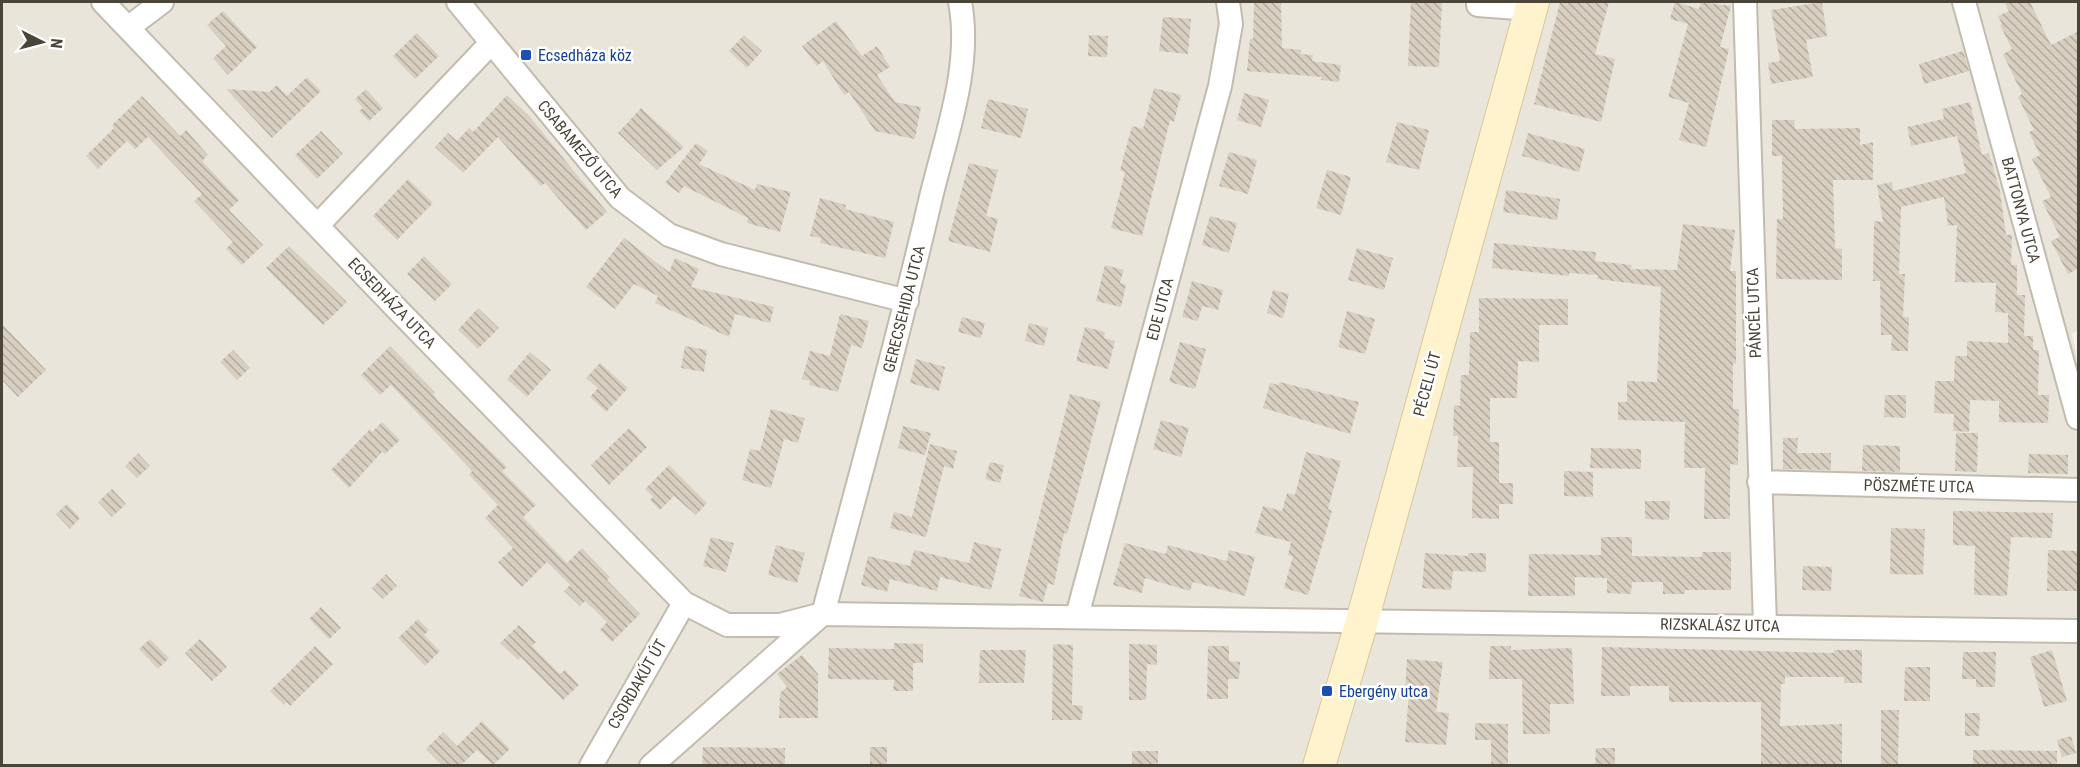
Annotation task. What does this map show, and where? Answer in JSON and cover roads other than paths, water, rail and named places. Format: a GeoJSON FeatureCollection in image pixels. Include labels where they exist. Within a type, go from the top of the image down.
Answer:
{"type":"FeatureCollection","features":[{"type":"Feature","properties":{"kind":"main road","name":"PÉCELI ÚT"},"geometry":{"type":"LineString","coordinates":[[1318,765],[1362,621],[1532,5]]}},
{"type":"Feature","properties":{"kind":"street","name":"ECSEDHÁZA UTCA"},"geometry":{"type":"LineString","coordinates":[[103,2],[684,603]]}},
{"type":"Feature","properties":{"kind":"street"},"geometry":{"type":"LineString","coordinates":[[129,27],[162,2]]}},
{"type":"Feature","properties":{"kind":"street","name":"CSABAMEZŐ UTCA"},"geometry":{"type":"LineString","coordinates":[[458,2],[620,198],[669,235],[721,254],[907,302]]}},
{"type":"Feature","properties":{"kind":"street","name":"GERECSEHIDA UTCA"},"geometry":{"type":"LineString","coordinates":[[823,614],[907,302],[962,64],[963,16],[960,2]]}},
{"type":"Feature","properties":{"kind":"street","name":"EDE UTCA"},"geometry":{"type":"LineString","coordinates":[[1077,616],[1220,86],[1231,24],[1228,2]]}},
{"type":"Feature","properties":{"kind":"street"},"geometry":{"type":"LineString","coordinates":[[1478,2],[1478,5],[1532,5]]}},
{"type":"Feature","properties":{"kind":"street","name":"PÁNCÉL UTCA"},"geometry":{"type":"LineString","coordinates":[[1745,2],[1765,625]]}},
{"type":"Feature","properties":{"kind":"street","name":"BATTONYA UTCA"},"geometry":{"type":"LineString","coordinates":[[1964,2],[2079,418]]}},
{"type":"Feature","properties":{"kind":"street"},"geometry":{"type":"LineString","coordinates":[[318,225],[491,43]]}},
{"type":"Feature","properties":{"kind":"street","name":"PÖSZMÉTE UTCA"},"geometry":{"type":"LineString","coordinates":[[1759,482],[2079,490]]}},
{"type":"Feature","properties":{"kind":"street"},"geometry":{"type":"LineString","coordinates":[[684,603],[726,625],[780,625],[823,614],[1362,621]]}},
{"type":"Feature","properties":{"kind":"street","name":"CSORDAKÚT ÚT"},"geometry":{"type":"LineString","coordinates":[[591,765],[684,603]]}},
{"type":"Feature","properties":{"kind":"street"},"geometry":{"type":"LineString","coordinates":[[651,765],[823,614]]}},
{"type":"Feature","properties":{"kind":"street","name":"RIZSKALÁSZ UTCA"},"geometry":{"type":"LineString","coordinates":[[1362,621],[1765,625],[2079,632]]}},
{"type":"Feature","properties":{"kind":"place","name":"Ecsedháza köz"},"geometry":{"type":"Point","coordinates":[526,55]}},
{"type":"Feature","properties":{"kind":"place","name":"Ebergény utca"},"geometry":{"type":"Point","coordinates":[1327,691]}}]}
